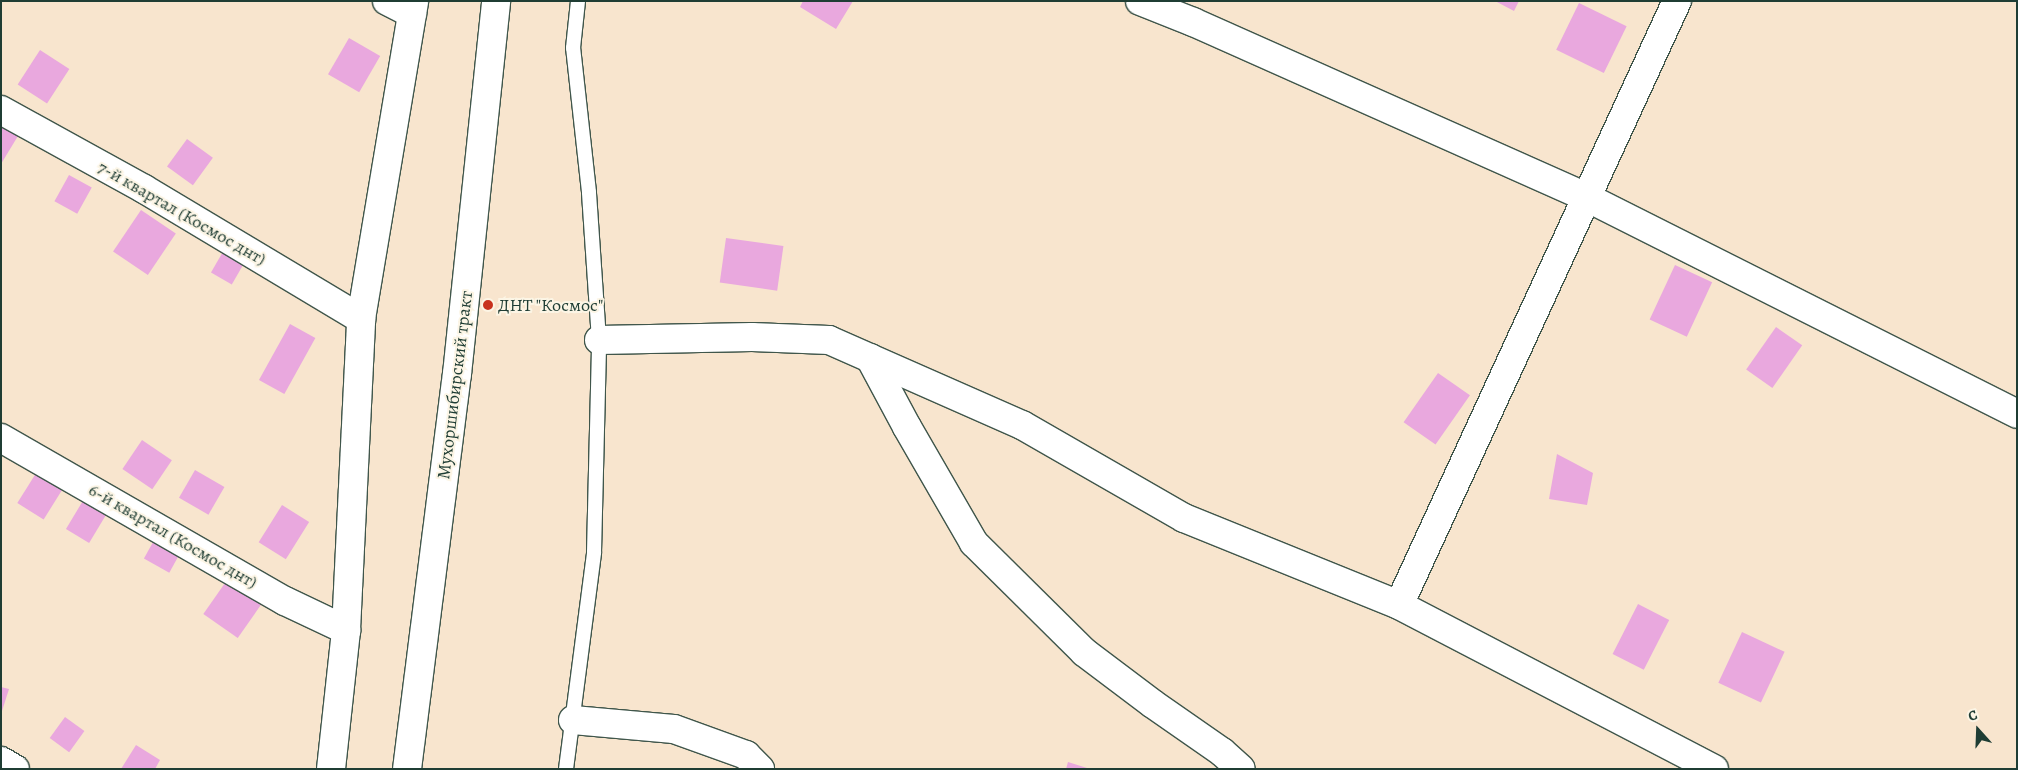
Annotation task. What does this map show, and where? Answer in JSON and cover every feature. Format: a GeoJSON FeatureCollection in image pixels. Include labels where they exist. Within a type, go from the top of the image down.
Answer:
{"type":"FeatureCollection","features":[{"type":"Feature","properties":{"kind":"street"},"geometry":{"type":"LineString","coordinates":[[331,769],[346,630],[361,319],[413,8],[387,1]]}},
{"type":"Feature","properties":{"kind":"street","name":"Мухоршибирский тракт"},"geometry":{"type":"LineString","coordinates":[[407,769],[457,374],[496,1]]}},
{"type":"Feature","properties":{"kind":"street"},"geometry":{"type":"LineString","coordinates":[[1140,1],[1192,22],[1588,198],[2017,414]]}},
{"type":"Feature","properties":{"kind":"street"},"geometry":{"type":"LineString","coordinates":[[1399,605],[1588,198],[1677,1]]}},
{"type":"Feature","properties":{"kind":"street","name":"7-й квартал (Космос днт)"},"geometry":{"type":"LineString","coordinates":[[1,110],[144,189],[361,319]]}},
{"type":"Feature","properties":{"kind":"street"},"geometry":{"type":"LineString","coordinates":[[599,340],[752,337],[828,340],[1022,425],[1184,518],[1399,605],[1714,769]]}},
{"type":"Feature","properties":{"kind":"street"},"geometry":{"type":"LineString","coordinates":[[870,358],[906,427],[974,543],[1084,652],[1152,704],[1222,752],[1241,769]]}},
{"type":"Feature","properties":{"kind":"street","name":"6-й квартал (Космос днт)"},"geometry":{"type":"LineString","coordinates":[[1,438],[285,601],[346,630]]}},
{"type":"Feature","properties":{"kind":"street"},"geometry":{"type":"LineString","coordinates":[[573,720],[674,729],[746,755],[760,769]]}},
{"type":"Feature","properties":{"kind":"street"},"geometry":{"type":"LineString","coordinates":[[1,761],[15,769]]}},
{"type":"Feature","properties":{"kind":"lane"},"geometry":{"type":"LineString","coordinates":[[566,769],[594,552],[599,340],[589,192],[572,48],[578,1]]}},
{"type":"Feature","properties":{"kind":"building"},"geometry":{"type":"Polygon","coordinates":[[[803,1],[853,1],[836,29],[800,7],[803,1]]]}},
{"type":"Feature","properties":{"kind":"building"},"geometry":{"type":"Polygon","coordinates":[[[1495,1],[1519,1],[1514,11],[1495,1]]]}},
{"type":"Feature","properties":{"kind":"building"},"geometry":{"type":"Polygon","coordinates":[[[1579,3],[1627,26],[1604,73],[1556,50],[1579,3]]]}},
{"type":"Feature","properties":{"kind":"building"},"geometry":{"type":"Polygon","coordinates":[[[349,38],[380,56],[359,92],[328,74],[349,38]]]}},
{"type":"Feature","properties":{"kind":"building"},"geometry":{"type":"Polygon","coordinates":[[[40,50],[69,69],[47,103],[18,84],[40,50]]]}},
{"type":"Feature","properties":{"kind":"building"},"geometry":{"type":"Polygon","coordinates":[[[1,120],[21,131],[1,164],[1,120]]]}},
{"type":"Feature","properties":{"kind":"building"},"geometry":{"type":"Polygon","coordinates":[[[187,139],[213,158],[193,185],[167,167],[187,139]]]}},
{"type":"Feature","properties":{"kind":"building"},"geometry":{"type":"Polygon","coordinates":[[[69,175],[92,188],[77,214],[54,201],[69,175]]]}},
{"type":"Feature","properties":{"kind":"building"},"geometry":{"type":"Polygon","coordinates":[[[141,210],[176,233],[148,275],[113,251],[141,210]]]}},
{"type":"Feature","properties":{"kind":"building"},"geometry":{"type":"Polygon","coordinates":[[[726,238],[783,246],[777,291],[720,283],[726,238]]]}},
{"type":"Feature","properties":{"kind":"building"},"geometry":{"type":"Polygon","coordinates":[[[228,243],[249,255],[232,284],[211,272],[228,243]]]}},
{"type":"Feature","properties":{"kind":"building"},"geometry":{"type":"Polygon","coordinates":[[[1675,265],[1712,282],[1687,337],[1650,319],[1675,265]]]}},
{"type":"Feature","properties":{"kind":"building"},"geometry":{"type":"Polygon","coordinates":[[[290,324],[315,338],[284,394],[259,380],[290,324]]]}},
{"type":"Feature","properties":{"kind":"building"},"geometry":{"type":"Polygon","coordinates":[[[1776,327],[1802,345],[1772,388],[1746,370],[1776,327]]]}},
{"type":"Feature","properties":{"kind":"building"},"geometry":{"type":"Polygon","coordinates":[[[1438,373],[1470,395],[1436,445],[1404,422],[1438,373]]]}},
{"type":"Feature","properties":{"kind":"building"},"geometry":{"type":"Polygon","coordinates":[[[142,440],[172,460],[152,489],[122,469],[142,440]]]}},
{"type":"Feature","properties":{"kind":"building"},"geometry":{"type":"Polygon","coordinates":[[[1557,454],[1593,473],[1587,505],[1549,499],[1557,454]]]}},
{"type":"Feature","properties":{"kind":"building"},"geometry":{"type":"Polygon","coordinates":[[[38,470],[64,486],[44,520],[17,503],[38,470]]]}},
{"type":"Feature","properties":{"kind":"building"},"geometry":{"type":"Polygon","coordinates":[[[195,470],[224,487],[208,515],[179,498],[195,470]]]}},
{"type":"Feature","properties":{"kind":"building"},"geometry":{"type":"Polygon","coordinates":[[[84,499],[107,513],[89,543],[66,529],[84,499]]]}},
{"type":"Feature","properties":{"kind":"building"},"geometry":{"type":"Polygon","coordinates":[[[282,505],[309,522],[286,559],[259,542],[282,505]]]}},
{"type":"Feature","properties":{"kind":"building"},"geometry":{"type":"Polygon","coordinates":[[[157,535],[182,549],[169,573],[144,559],[157,535]]]}},
{"type":"Feature","properties":{"kind":"building"},"geometry":{"type":"Polygon","coordinates":[[[232,573],[266,597],[238,638],[203,614],[232,573]]]}},
{"type":"Feature","properties":{"kind":"building"},"geometry":{"type":"Polygon","coordinates":[[[1638,604],[1669,620],[1644,670],[1613,654],[1638,604]]]}},
{"type":"Feature","properties":{"kind":"building"},"geometry":{"type":"Polygon","coordinates":[[[1742,632],[1785,652],[1761,703],[1718,683],[1742,632]]]}},
{"type":"Feature","properties":{"kind":"building"},"geometry":{"type":"Polygon","coordinates":[[[1,687],[9,689],[2,711],[1,711],[1,687]]]}},
{"type":"Feature","properties":{"kind":"building"},"geometry":{"type":"Polygon","coordinates":[[[65,717],[84,731],[69,752],[50,738],[65,717]]]}},
{"type":"Feature","properties":{"kind":"building"},"geometry":{"type":"Polygon","coordinates":[[[136,745],[160,760],[155,769],[121,769],[136,745]]]}},
{"type":"Feature","properties":{"kind":"building"},"geometry":{"type":"Polygon","coordinates":[[[1068,762],[1087,768],[1087,769],[1066,769],[1068,762]]]}},
{"type":"Feature","properties":{"kind":"place","name":"ДНТ \"Космос\""},"geometry":{"type":"Point","coordinates":[488,305]}}]}
